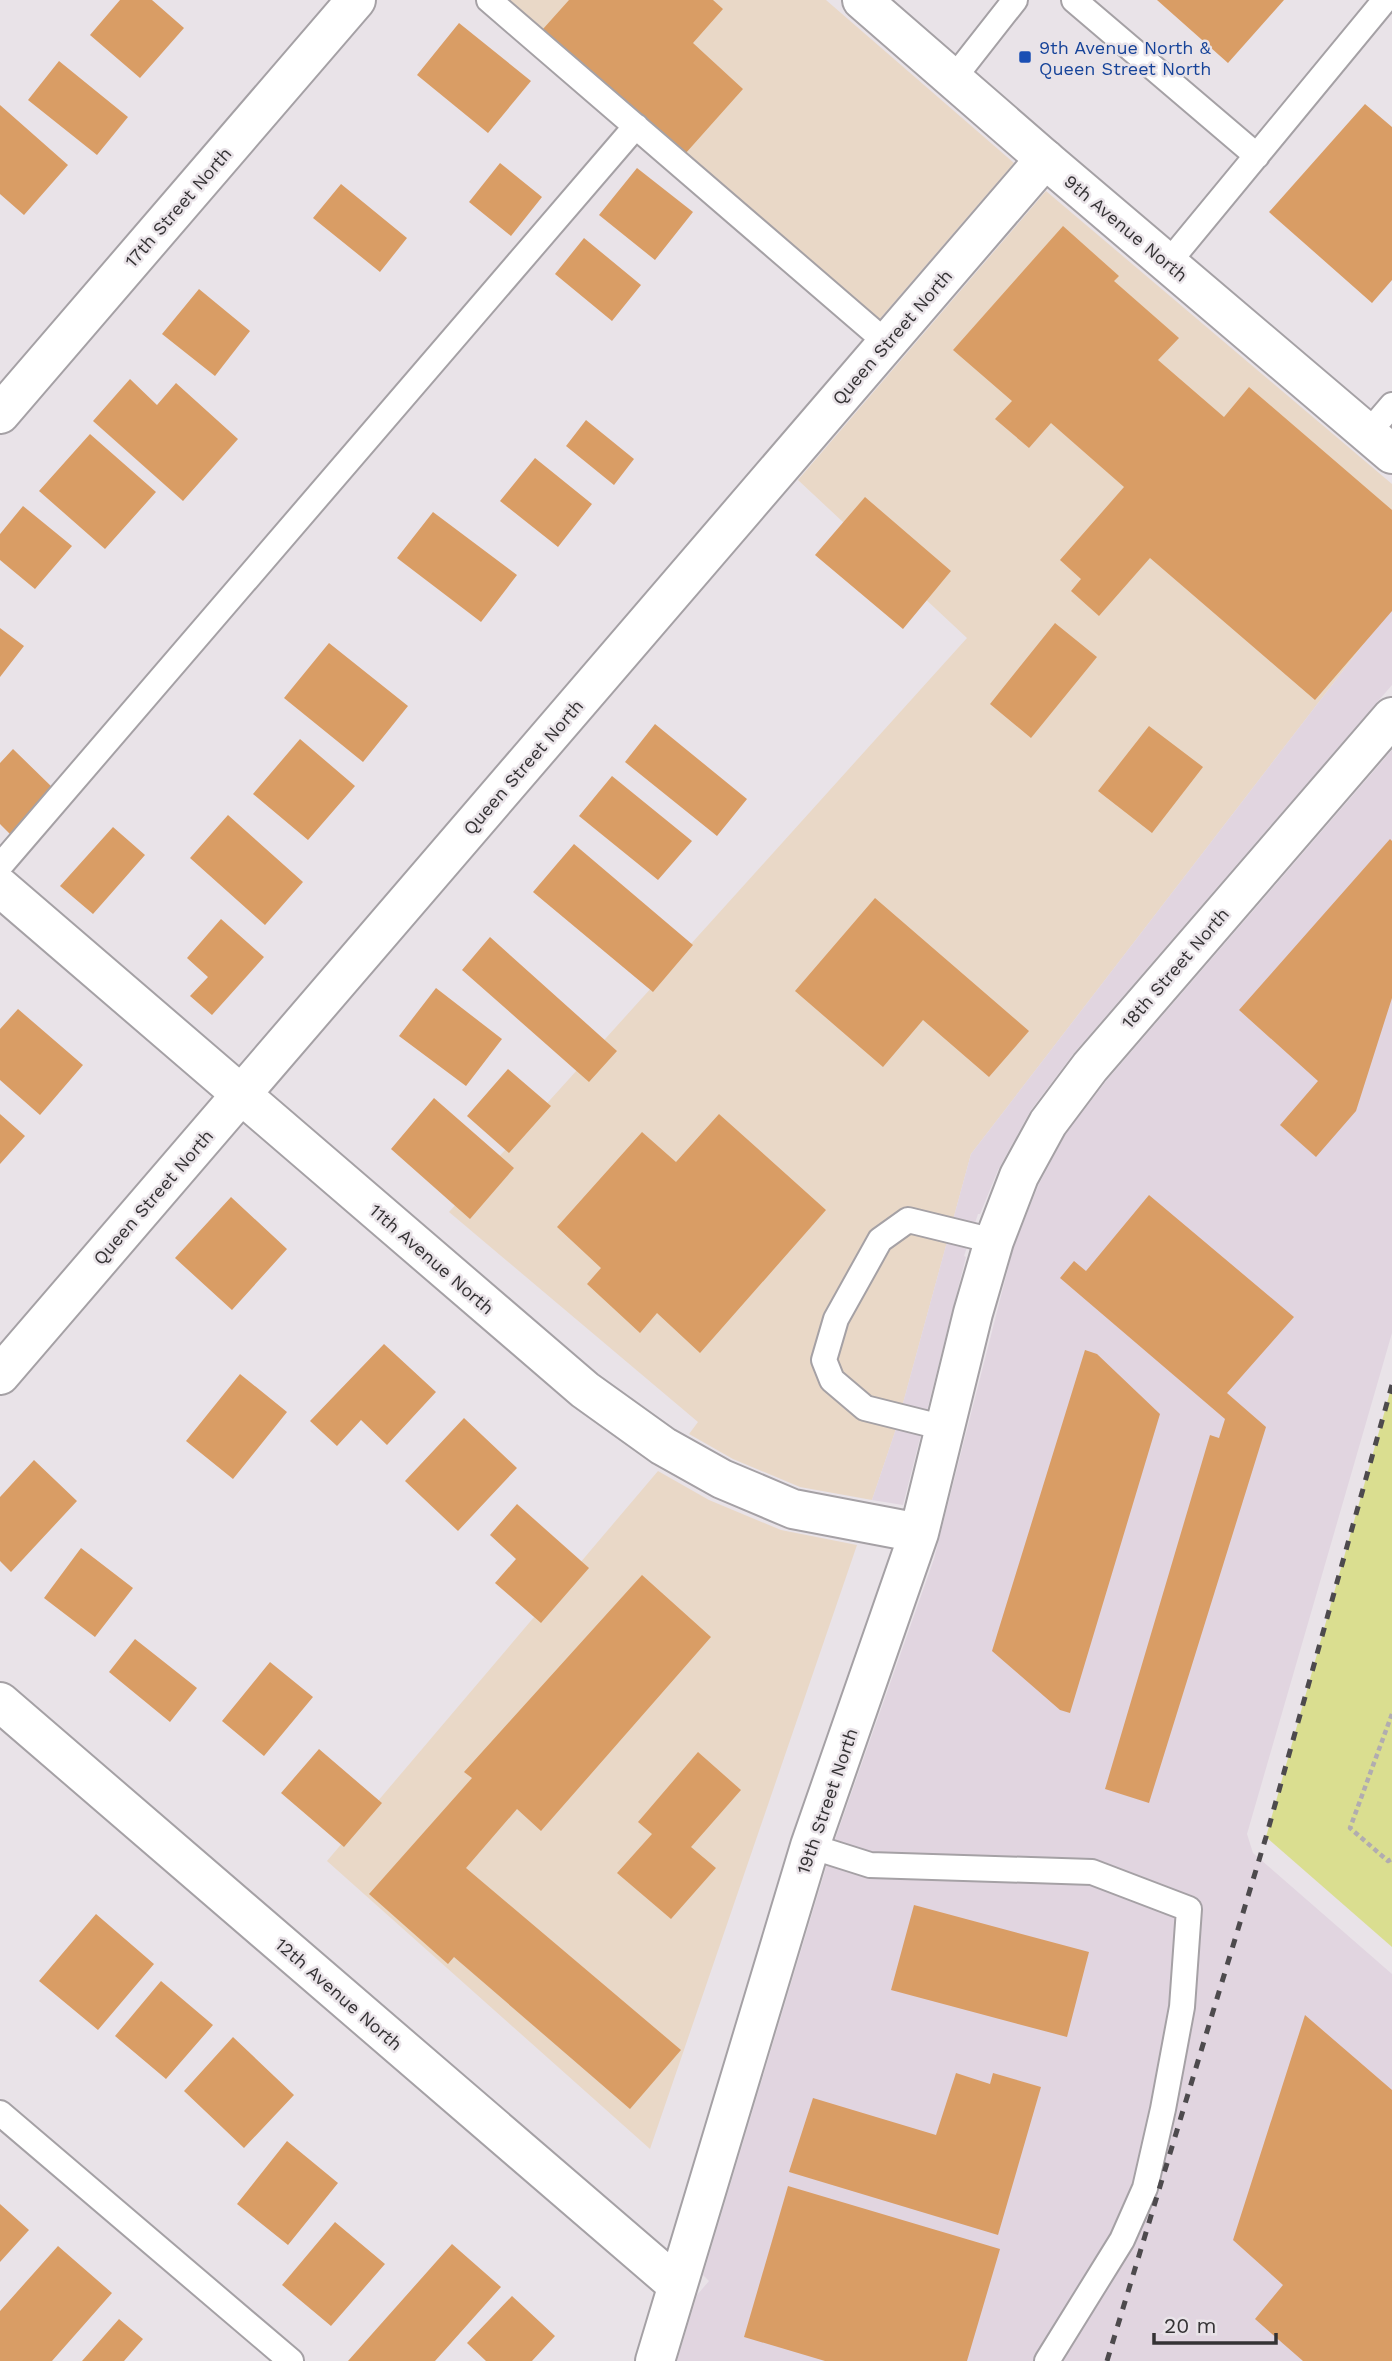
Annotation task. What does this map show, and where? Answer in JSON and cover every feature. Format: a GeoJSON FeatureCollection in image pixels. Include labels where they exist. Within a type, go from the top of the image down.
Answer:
{"type":"FeatureCollection","features":[{"type":"Feature","properties":{"kind":"street","name":"17th Street North"},"geometry":{"type":"LineString","coordinates":[[0,414],[356,0]]}},
{"type":"Feature","properties":{"kind":"street","name":"9th Avenue North"},"geometry":{"type":"LineString","coordinates":[[862,0],[1168,263],[1384,431]]}},
{"type":"Feature","properties":{"kind":"street","name":"Queen Street North"},"geometry":{"type":"LineString","coordinates":[[0,1375],[1045,159]]}},
{"type":"Feature","properties":{"kind":"street","name":"18th Street North"},"geometry":{"type":"LineString","coordinates":[[993,1241],[1019,1176],[1048,1123],[1090,1067],[1392,717]]}},
{"type":"Feature","properties":{"kind":"street","name":"11th Avenue North"},"geometry":{"type":"LineString","coordinates":[[0,887],[584,1390],[663,1446],[722,1479],[793,1509],[919,1533]]}},
{"type":"Feature","properties":{"kind":"street","name":"19th Street North"},"geometry":{"type":"LineString","coordinates":[[655,2361],[810,1846],[919,1533],[993,1241]]}},
{"type":"Feature","properties":{"kind":"street","name":"12th Avenue North"},"geometry":{"type":"LineString","coordinates":[[0,1702],[677,2285]]}},
{"type":"Feature","properties":{"kind":"lane"},"geometry":{"type":"LineString","coordinates":[[489,0],[887,342]]}},
{"type":"Feature","properties":{"kind":"lane"},"geometry":{"type":"LineString","coordinates":[[953,79],[1014,0]]}},
{"type":"Feature","properties":{"kind":"lane"},"geometry":{"type":"LineString","coordinates":[[1074,0],[1256,156]]}},
{"type":"Feature","properties":{"kind":"lane"},"geometry":{"type":"LineString","coordinates":[[1168,263],[1385,0]]}},
{"type":"Feature","properties":{"kind":"lane"},"geometry":{"type":"LineString","coordinates":[[0,866],[636,126]]}},
{"type":"Feature","properties":{"kind":"lane"},"geometry":{"type":"LineString","coordinates":[[945,1429],[864,1408],[832,1380],[824,1360],[836,1319],[880,1240],[908,1220],[993,1241]]}},
{"type":"Feature","properties":{"kind":"lane"},"geometry":{"type":"LineString","coordinates":[[810,1846],[870,1866],[1092,1872],[1189,1909],[1182,2007],[1145,2188],[1122,2240],[1047,2361]]}},
{"type":"Feature","properties":{"kind":"lane"},"geometry":{"type":"LineString","coordinates":[[0,2113],[291,2361]]}},
{"type":"Feature","properties":{"kind":"path"},"geometry":{"type":"LineString","coordinates":[[1392,1714],[1350,1828],[1388,1861],[1392,1858]]}},
{"type":"Feature","properties":{"kind":"shaded area"},"geometry":{"type":"Polygon","coordinates":[[[487,0],[826,0],[1014,163],[865,336],[487,0]]]}},
{"type":"Feature","properties":{"kind":"shaded area"},"geometry":{"type":"Polygon","coordinates":[[[1046,191],[1392,484],[1392,607],[971,1154],[896,1429],[872,1500],[800,1487],[733,1459],[689,1434],[698,1422],[449,1212],[967,638],[798,480],[1046,191]]]}},
{"type":"Feature","properties":{"kind":"shaded area"},"geometry":{"type":"Polygon","coordinates":[[[1392,607],[1392,685],[1074,1053],[1031,1110],[998,1170],[978,1214],[964,1256],[966,1257],[903,1505],[872,1500],[896,1429],[971,1154],[1392,607]]]}},
{"type":"Feature","properties":{"kind":"shaded area"},"geometry":{"type":"Polygon","coordinates":[[[1392,750],[1392,1333],[1247,1834],[1253,1853],[1392,1974],[1392,2361],[677,2361],[697,2295],[709,2281],[703,2275],[831,1851],[934,1559],[1014,1245],[1039,1184],[1066,1133],[1107,1080],[1392,750]]]}},
{"type":"Feature","properties":{"kind":"shaded area"},"geometry":{"type":"Polygon","coordinates":[[[658,1471],[709,1500],[781,1530],[857,1545],[650,2149],[327,1861],[658,1471]]]}},
{"type":"Feature","properties":{"kind":"green space"},"geometry":{"type":"Polygon","coordinates":[[[1392,1385],[1392,1947],[1266,1837],[1392,1385]]]}},
{"type":"Feature","properties":{"kind":"building"},"geometry":{"type":"Polygon","coordinates":[[[120,0],[152,0],[184,28],[140,78],[90,35],[120,0]]]}},
{"type":"Feature","properties":{"kind":"building"},"geometry":{"type":"Polygon","coordinates":[[[569,0],[713,0],[723,9],[693,43],[743,89],[685,154],[543,29],[569,0]]]}},
{"type":"Feature","properties":{"kind":"building"},"geometry":{"type":"Polygon","coordinates":[[[1157,0],[1284,0],[1228,63],[1157,0]]]}},
{"type":"Feature","properties":{"kind":"building"},"geometry":{"type":"Polygon","coordinates":[[[459,23],[531,81],[488,133],[417,75],[459,23]]]}},
{"type":"Feature","properties":{"kind":"building"},"geometry":{"type":"Polygon","coordinates":[[[59,61],[128,117],[97,155],[28,100],[59,61]]]}},
{"type":"Feature","properties":{"kind":"building"},"geometry":{"type":"Polygon","coordinates":[[[1365,104],[1392,127],[1392,280],[1372,303],[1269,212],[1365,104]]]}},
{"type":"Feature","properties":{"kind":"building"},"geometry":{"type":"Polygon","coordinates":[[[0,105],[68,165],[24,215],[0,194],[0,105]]]}},
{"type":"Feature","properties":{"kind":"building"},"geometry":{"type":"Polygon","coordinates":[[[500,163],[542,197],[511,236],[469,202],[500,163]]]}},
{"type":"Feature","properties":{"kind":"building"},"geometry":{"type":"Polygon","coordinates":[[[637,168],[693,212],[655,260],[599,215],[637,168]]]}},
{"type":"Feature","properties":{"kind":"building"},"geometry":{"type":"Polygon","coordinates":[[[341,184],[407,238],[380,272],[313,218],[341,184]]]}},
{"type":"Feature","properties":{"kind":"building"},"geometry":{"type":"Polygon","coordinates":[[[1063,226],[1119,276],[1114,281],[1179,338],[1158,360],[1224,417],[1249,387],[1392,510],[1392,611],[1315,700],[1150,558],[1099,616],[1071,591],[1081,579],[1060,560],[1124,487],[1051,423],[1029,448],[995,419],[1012,401],[953,350],[1063,226]]]}},
{"type":"Feature","properties":{"kind":"building"},"geometry":{"type":"Polygon","coordinates":[[[584,238],[641,285],[612,321],[555,274],[584,238]]]}},
{"type":"Feature","properties":{"kind":"building"},"geometry":{"type":"Polygon","coordinates":[[[199,289],[250,331],[215,376],[162,334],[199,289]]]}},
{"type":"Feature","properties":{"kind":"building"},"geometry":{"type":"Polygon","coordinates":[[[130,379],[157,405],[176,383],[238,439],[183,501],[93,421],[130,379]]]}},
{"type":"Feature","properties":{"kind":"building"},"geometry":{"type":"Polygon","coordinates":[[[586,420],[634,459],[614,485],[566,446],[586,420]]]}},
{"type":"Feature","properties":{"kind":"building"},"geometry":{"type":"Polygon","coordinates":[[[90,434],[156,492],[105,549],[39,491],[90,434]]]}},
{"type":"Feature","properties":{"kind":"building"},"geometry":{"type":"Polygon","coordinates":[[[535,458],[592,504],[558,547],[500,501],[535,458]]]}},
{"type":"Feature","properties":{"kind":"building"},"geometry":{"type":"Polygon","coordinates":[[[865,497],[951,571],[903,629],[815,555],[865,497]]]}},
{"type":"Feature","properties":{"kind":"building"},"geometry":{"type":"Polygon","coordinates":[[[23,506],[72,546],[35,589],[0,560],[0,534],[23,506]]]}},
{"type":"Feature","properties":{"kind":"building"},"geometry":{"type":"Polygon","coordinates":[[[433,512],[517,575],[481,622],[397,558],[433,512]]]}},
{"type":"Feature","properties":{"kind":"building"},"geometry":{"type":"Polygon","coordinates":[[[1055,623],[1097,657],[1031,738],[990,704],[1055,623]]]}},
{"type":"Feature","properties":{"kind":"building"},"geometry":{"type":"Polygon","coordinates":[[[0,628],[24,646],[0,677],[0,628]]]}},
{"type":"Feature","properties":{"kind":"building"},"geometry":{"type":"Polygon","coordinates":[[[329,643],[408,706],[363,762],[284,698],[329,643]]]}},
{"type":"Feature","properties":{"kind":"building"},"geometry":{"type":"Polygon","coordinates":[[[655,724],[747,799],[717,836],[625,762],[655,724]]]}},
{"type":"Feature","properties":{"kind":"building"},"geometry":{"type":"Polygon","coordinates":[[[1149,726],[1203,767],[1152,833],[1098,791],[1149,726]]]}},
{"type":"Feature","properties":{"kind":"building"},"geometry":{"type":"Polygon","coordinates":[[[300,739],[355,786],[308,840],[253,794],[300,739]]]}},
{"type":"Feature","properties":{"kind":"building"},"geometry":{"type":"Polygon","coordinates":[[[13,749],[54,789],[10,834],[0,824],[0,763],[13,749]]]}},
{"type":"Feature","properties":{"kind":"building"},"geometry":{"type":"Polygon","coordinates":[[[612,776],[692,841],[658,880],[579,816],[612,776]]]}},
{"type":"Feature","properties":{"kind":"building"},"geometry":{"type":"Polygon","coordinates":[[[228,815],[303,882],[265,925],[190,858],[228,815]]]}},
{"type":"Feature","properties":{"kind":"building"},"geometry":{"type":"Polygon","coordinates":[[[113,827],[145,855],[93,914],[60,886],[113,827]]]}},
{"type":"Feature","properties":{"kind":"building"},"geometry":{"type":"Polygon","coordinates":[[[1390,839],[1392,998],[1356,1111],[1316,1157],[1280,1125],[1318,1081],[1239,1010],[1390,839]]]}},
{"type":"Feature","properties":{"kind":"building"},"geometry":{"type":"Polygon","coordinates":[[[574,844],[693,945],[653,992],[533,892],[574,844]]]}},
{"type":"Feature","properties":{"kind":"building"},"geometry":{"type":"Polygon","coordinates":[[[875,898],[1029,1031],[989,1077],[923,1020],[883,1067],[795,991],[875,898]]]}},
{"type":"Feature","properties":{"kind":"building"},"geometry":{"type":"Polygon","coordinates":[[[221,919],[264,957],[212,1015],[190,996],[208,977],[187,958],[221,919]]]}},
{"type":"Feature","properties":{"kind":"building"},"geometry":{"type":"Polygon","coordinates":[[[490,937],[617,1051],[589,1082],[462,970],[490,937]]]}},
{"type":"Feature","properties":{"kind":"building"},"geometry":{"type":"Polygon","coordinates":[[[436,988],[502,1039],[466,1086],[399,1036],[436,988]]]}},
{"type":"Feature","properties":{"kind":"building"},"geometry":{"type":"Polygon","coordinates":[[[18,1009],[83,1065],[40,1115],[0,1080],[0,1029],[18,1009]]]}},
{"type":"Feature","properties":{"kind":"building"},"geometry":{"type":"Polygon","coordinates":[[[508,1069],[551,1106],[509,1153],[467,1116],[508,1069]]]}},
{"type":"Feature","properties":{"kind":"building"},"geometry":{"type":"Polygon","coordinates":[[[434,1098],[514,1168],[470,1219],[391,1149],[434,1098]]]}},
{"type":"Feature","properties":{"kind":"building"},"geometry":{"type":"Polygon","coordinates":[[[0,1114],[25,1136],[0,1164],[0,1114]]]}},
{"type":"Feature","properties":{"kind":"building"},"geometry":{"type":"Polygon","coordinates":[[[719,1114],[826,1210],[700,1353],[657,1313],[640,1333],[587,1284],[601,1268],[557,1227],[642,1132],[676,1162],[719,1114]]]}},
{"type":"Feature","properties":{"kind":"building"},"geometry":{"type":"Polygon","coordinates":[[[1149,1195],[1294,1317],[1227,1393],[1266,1427],[1149,1803],[1105,1789],[1210,1435],[1219,1438],[1225,1419],[1060,1278],[1074,1261],[1086,1271],[1149,1195]]]}},
{"type":"Feature","properties":{"kind":"building"},"geometry":{"type":"Polygon","coordinates":[[[231,1197],[287,1249],[232,1310],[175,1258],[231,1197]]]}},
{"type":"Feature","properties":{"kind":"building"},"geometry":{"type":"Polygon","coordinates":[[[384,1344],[436,1392],[387,1445],[361,1420],[337,1446],[310,1421],[384,1344]]]}},
{"type":"Feature","properties":{"kind":"building"},"geometry":{"type":"Polygon","coordinates":[[[1085,1350],[1097,1354],[1160,1414],[1070,1713],[1060,1710],[992,1651],[1085,1350]]]}},
{"type":"Feature","properties":{"kind":"building"},"geometry":{"type":"Polygon","coordinates":[[[240,1374],[287,1412],[233,1479],[186,1441],[240,1374]]]}},
{"type":"Feature","properties":{"kind":"building"},"geometry":{"type":"Polygon","coordinates":[[[464,1418],[517,1468],[458,1531],[405,1481],[464,1418]]]}},
{"type":"Feature","properties":{"kind":"building"},"geometry":{"type":"Polygon","coordinates":[[[34,1460],[77,1501],[11,1572],[0,1561],[0,1497],[34,1460]]]}},
{"type":"Feature","properties":{"kind":"building"},"geometry":{"type":"Polygon","coordinates":[[[517,1504],[589,1568],[541,1623],[495,1583],[516,1559],[490,1535],[517,1504]]]}},
{"type":"Feature","properties":{"kind":"building"},"geometry":{"type":"Polygon","coordinates":[[[81,1548],[133,1588],[95,1637],[44,1598],[81,1548]]]}},
{"type":"Feature","properties":{"kind":"building"},"geometry":{"type":"Polygon","coordinates":[[[642,1575],[711,1637],[541,1831],[517,1809],[466,1868],[681,2050],[630,2109],[454,1957],[448,1964],[369,1894],[472,1778],[464,1772],[642,1575]]]}},
{"type":"Feature","properties":{"kind":"building"},"geometry":{"type":"Polygon","coordinates":[[[135,1639],[197,1688],[170,1722],[109,1672],[135,1639]]]}},
{"type":"Feature","properties":{"kind":"building"},"geometry":{"type":"Polygon","coordinates":[[[270,1662],[313,1697],[264,1756],[222,1721],[270,1662]]]}},
{"type":"Feature","properties":{"kind":"building"},"geometry":{"type":"Polygon","coordinates":[[[319,1749],[382,1803],[344,1847],[281,1793],[319,1749]]]}},
{"type":"Feature","properties":{"kind":"building"},"geometry":{"type":"Polygon","coordinates":[[[698,1752],[741,1790],[691,1847],[716,1868],[671,1919],[617,1873],[652,1834],[638,1822],[698,1752]]]}},
{"type":"Feature","properties":{"kind":"building"},"geometry":{"type":"Polygon","coordinates":[[[914,1905],[1089,1952],[1067,2037],[891,1990],[914,1905]]]}},
{"type":"Feature","properties":{"kind":"building"},"geometry":{"type":"Polygon","coordinates":[[[96,1914],[154,1964],[98,2030],[39,1981],[96,1914]]]}},
{"type":"Feature","properties":{"kind":"building"},"geometry":{"type":"Polygon","coordinates":[[[161,1981],[213,2025],[166,2079],[115,2036],[161,1981]]]}},
{"type":"Feature","properties":{"kind":"building"},"geometry":{"type":"Polygon","coordinates":[[[1305,2015],[1392,2090],[1392,2361],[1303,2361],[1255,2319],[1283,2285],[1233,2240],[1305,2015]]]}},
{"type":"Feature","properties":{"kind":"building"},"geometry":{"type":"Polygon","coordinates":[[[233,2037],[294,2095],[244,2148],[184,2091],[233,2037]]]}},
{"type":"Feature","properties":{"kind":"building"},"geometry":{"type":"Polygon","coordinates":[[[956,2073],[990,2084],[993,2073],[1041,2087],[998,2235],[789,2172],[813,2098],[936,2135],[956,2073]]]}},
{"type":"Feature","properties":{"kind":"building"},"geometry":{"type":"Polygon","coordinates":[[[287,2141],[338,2183],[288,2245],[237,2204],[287,2141]]]}},
{"type":"Feature","properties":{"kind":"building"},"geometry":{"type":"Polygon","coordinates":[[[788,2186],[1000,2249],[967,2361],[825,2361],[744,2337],[788,2186]]]}},
{"type":"Feature","properties":{"kind":"building"},"geometry":{"type":"Polygon","coordinates":[[[0,2204],[29,2230],[0,2262],[0,2204]]]}},
{"type":"Feature","properties":{"kind":"building"},"geometry":{"type":"Polygon","coordinates":[[[335,2222],[385,2264],[331,2326],[282,2285],[335,2222]]]}},
{"type":"Feature","properties":{"kind":"building"},"geometry":{"type":"Polygon","coordinates":[[[452,2244],[501,2287],[435,2361],[348,2361],[452,2244]]]}},
{"type":"Feature","properties":{"kind":"building"},"geometry":{"type":"Polygon","coordinates":[[[58,2246],[112,2293],[52,2361],[0,2361],[0,2311],[58,2246]]]}},
{"type":"Feature","properties":{"kind":"building"},"geometry":{"type":"Polygon","coordinates":[[[512,2296],[555,2336],[532,2361],[486,2361],[467,2343],[512,2296]]]}},
{"type":"Feature","properties":{"kind":"building"},"geometry":{"type":"Polygon","coordinates":[[[119,2319],[143,2339],[124,2361],[82,2361],[119,2319]]]}},
{"type":"Feature","properties":{"kind":"railway"},"geometry":{"type":"LineString","coordinates":[[1107,2361],[1266,1837],[1392,1385]]}},
{"type":"Feature","properties":{"kind":"place","name":"9th Avenue North & Queen Street North"},"geometry":{"type":"Point","coordinates":[1025,57]}}]}
